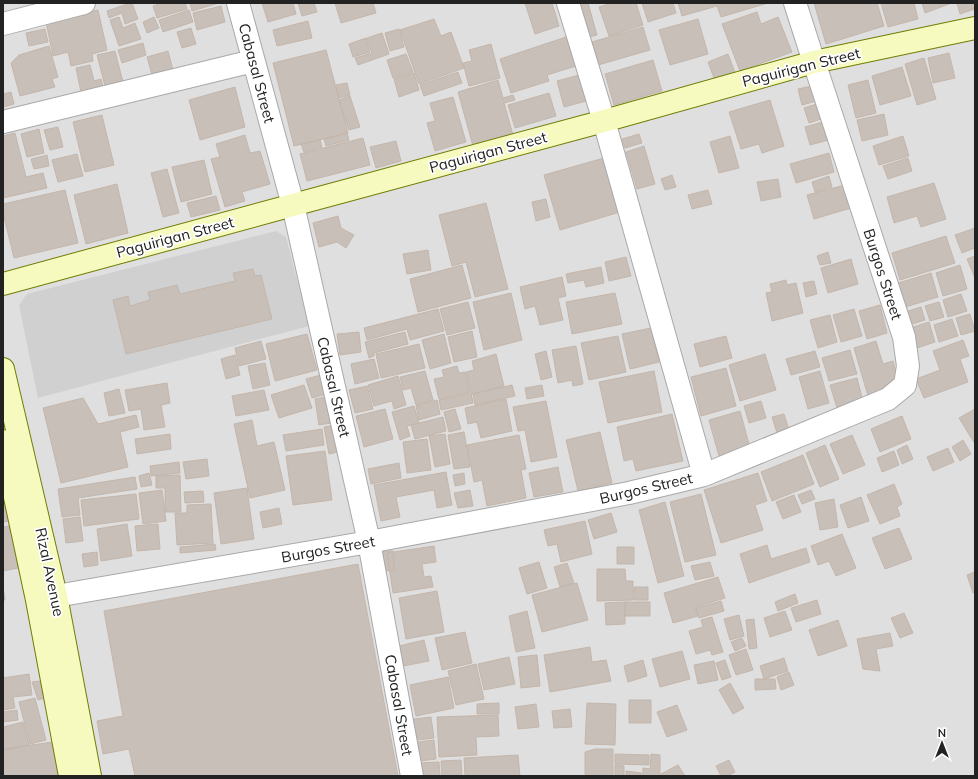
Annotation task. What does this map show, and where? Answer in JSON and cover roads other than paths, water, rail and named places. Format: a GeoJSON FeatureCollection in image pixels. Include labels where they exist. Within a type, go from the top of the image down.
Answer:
{"type":"FeatureCollection","features":[{"type":"Feature","properties":{"kind":"main road","name":"Paguirigan Street"},"geometry":{"type":"LineString","coordinates":[[3,284],[604,121],[814,62],[975,28]]}},
{"type":"Feature","properties":{"kind":"main road","name":"Rizal Avenue"},"geometry":{"type":"LineString","coordinates":[[3,369],[46,598],[70,776]]}},
{"type":"Feature","properties":{"kind":"main road","name":"Rizal Avenue"},"geometry":{"type":"LineString","coordinates":[[3,441],[46,598],[90,776]]}},
{"type":"Feature","properties":{"kind":"street"},"geometry":{"type":"LineString","coordinates":[[3,24],[84,3]]}},
{"type":"Feature","properties":{"kind":"street","name":"Cabasal Street"},"geometry":{"type":"LineString","coordinates":[[238,3],[293,205],[369,542],[412,776]]}},
{"type":"Feature","properties":{"kind":"street"},"geometry":{"type":"LineString","coordinates":[[568,3],[604,121],[704,474]]}},
{"type":"Feature","properties":{"kind":"street","name":"Burgos Street"},"geometry":{"type":"LineString","coordinates":[[46,598],[369,542],[629,493],[704,474],[888,400],[905,385],[908,366],[904,337],[795,3]]}},
{"type":"Feature","properties":{"kind":"street"},"geometry":{"type":"LineString","coordinates":[[3,122],[253,61]]}}]}
